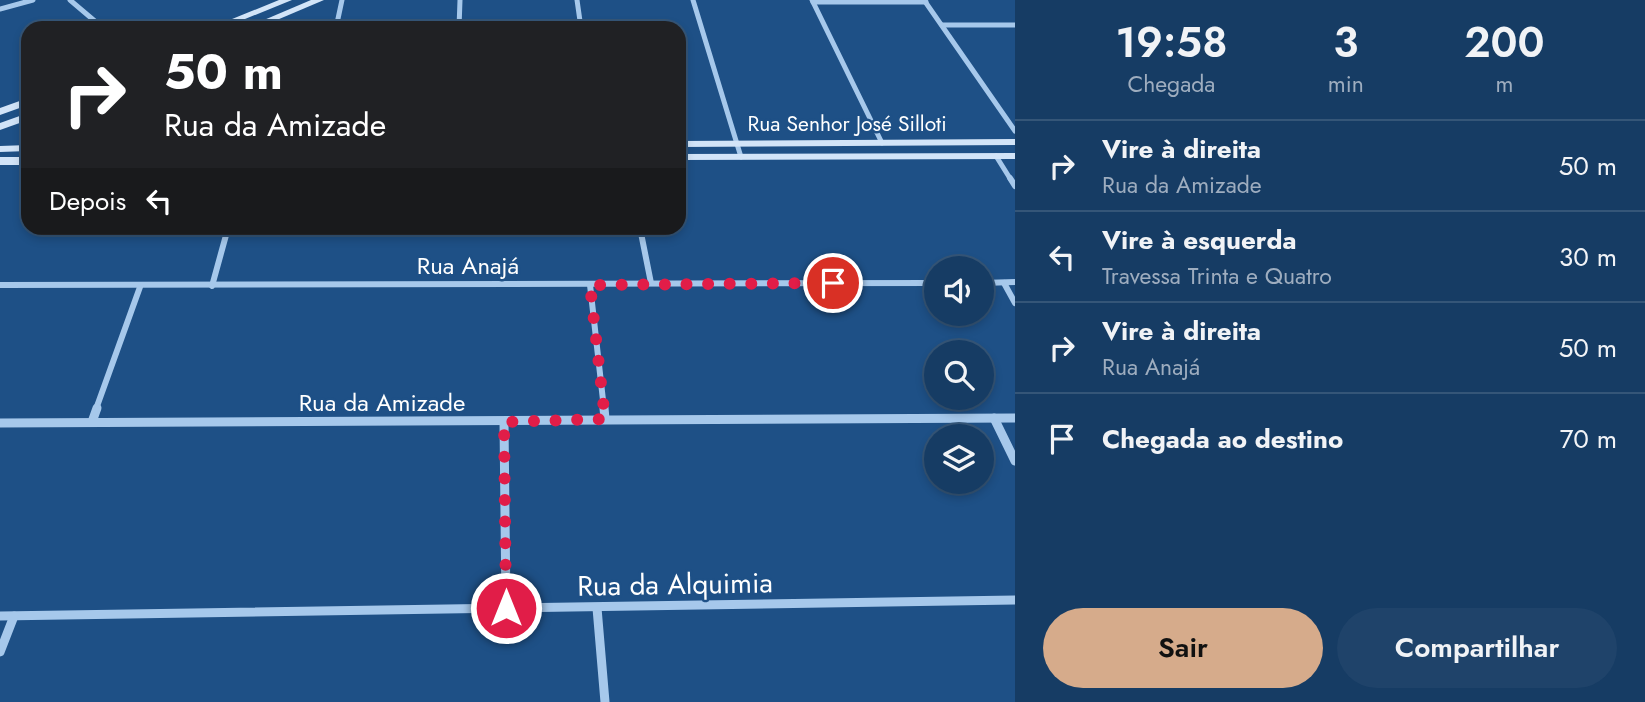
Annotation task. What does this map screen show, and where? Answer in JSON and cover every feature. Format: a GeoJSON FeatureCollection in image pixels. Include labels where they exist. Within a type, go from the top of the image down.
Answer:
{"type":"FeatureCollection","features":[{"type":"Feature","properties":{"kind":"street"},"geometry":{"type":"LineString","coordinates":[[0,9],[33,0]]}},
{"type":"Feature","properties":{"kind":"street"},"geometry":{"type":"LineString","coordinates":[[70,0],[95,21]]}},
{"type":"Feature","properties":{"kind":"street"},"geometry":{"type":"LineString","coordinates":[[233,21],[287,0]]}},
{"type":"Feature","properties":{"kind":"street"},"geometry":{"type":"LineString","coordinates":[[267,21],[319,0]]}},
{"type":"Feature","properties":{"kind":"street"},"geometry":{"type":"LineString","coordinates":[[338,21],[342,0]]}},
{"type":"Feature","properties":{"kind":"street"},"geometry":{"type":"LineString","coordinates":[[459,21],[460,0]]}},
{"type":"Feature","properties":{"kind":"street"},"geometry":{"type":"LineString","coordinates":[[577,0],[580,21]]}},
{"type":"Feature","properties":{"kind":"street"},"geometry":{"type":"LineString","coordinates":[[693,0],[741,157]]}},
{"type":"Feature","properties":{"kind":"street"},"geometry":{"type":"LineString","coordinates":[[882,143],[813,1],[925,1],[1015,131]]}},
{"type":"Feature","properties":{"kind":"street"},"geometry":{"type":"LineString","coordinates":[[942,25],[1015,25]]}},
{"type":"Feature","properties":{"kind":"street"},"geometry":{"type":"LineString","coordinates":[[0,112],[21,104]]}},
{"type":"Feature","properties":{"kind":"street"},"geometry":{"type":"LineString","coordinates":[[0,127],[21,119]]}},
{"type":"Feature","properties":{"kind":"street","name":"Rua Senhor José Silloti"},"geometry":{"type":"LineString","coordinates":[[686,144],[1015,142]]}},
{"type":"Feature","properties":{"kind":"street"},"geometry":{"type":"LineString","coordinates":[[0,149],[21,148]]}},
{"type":"Feature","properties":{"kind":"street"},"geometry":{"type":"LineString","coordinates":[[996,156],[1015,186]]}},
{"type":"Feature","properties":{"kind":"street","name":"Rua Senhor José Silloti"},"geometry":{"type":"LineString","coordinates":[[686,157],[1015,156]]}},
{"type":"Feature","properties":{"kind":"street"},"geometry":{"type":"LineString","coordinates":[[0,161],[21,161]]}},
{"type":"Feature","properties":{"kind":"street"},"geometry":{"type":"LineString","coordinates":[[212,286],[226,235]]}},
{"type":"Feature","properties":{"kind":"street"},"geometry":{"type":"LineString","coordinates":[[640,235],[651,284]]}},
{"type":"Feature","properties":{"kind":"street"},"geometry":{"type":"LineString","coordinates":[[994,283],[1015,282]]}},
{"type":"Feature","properties":{"kind":"street","name":"Rua Anajá"},"geometry":{"type":"LineString","coordinates":[[0,285],[140,287],[924,283]]}},
{"type":"Feature","properties":{"kind":"street"},"geometry":{"type":"LineString","coordinates":[[1004,283],[1015,303]]}},
{"type":"Feature","properties":{"kind":"street"},"geometry":{"type":"LineString","coordinates":[[590,285],[605,419]]}},
{"type":"Feature","properties":{"kind":"street"},"geometry":{"type":"LineString","coordinates":[[92,422],[140,287]]}},
{"type":"Feature","properties":{"kind":"street"},"geometry":{"type":"LineString","coordinates":[[994,418],[1015,461]]}},
{"type":"Feature","properties":{"kind":"street","name":"Rua da Amizade"},"geometry":{"type":"LineString","coordinates":[[0,423],[1015,418]]}},
{"type":"Feature","properties":{"kind":"street"},"geometry":{"type":"LineString","coordinates":[[504,422],[506,608]]}},
{"type":"Feature","properties":{"kind":"street","name":"Rua da Alquimia"},"geometry":{"type":"LineString","coordinates":[[0,616],[1015,600]]}},
{"type":"Feature","properties":{"kind":"street"},"geometry":{"type":"LineString","coordinates":[[597,608],[606,702]]}},
{"type":"Feature","properties":{"kind":"street"},"geometry":{"type":"LineString","coordinates":[[0,652],[14,616]]}},
{"type":"Feature","properties":{"kind":"route"},"geometry":{"type":"LineString","coordinates":[[506,608],[504,422],[605,419],[590,285],[833,283]]}}]}
